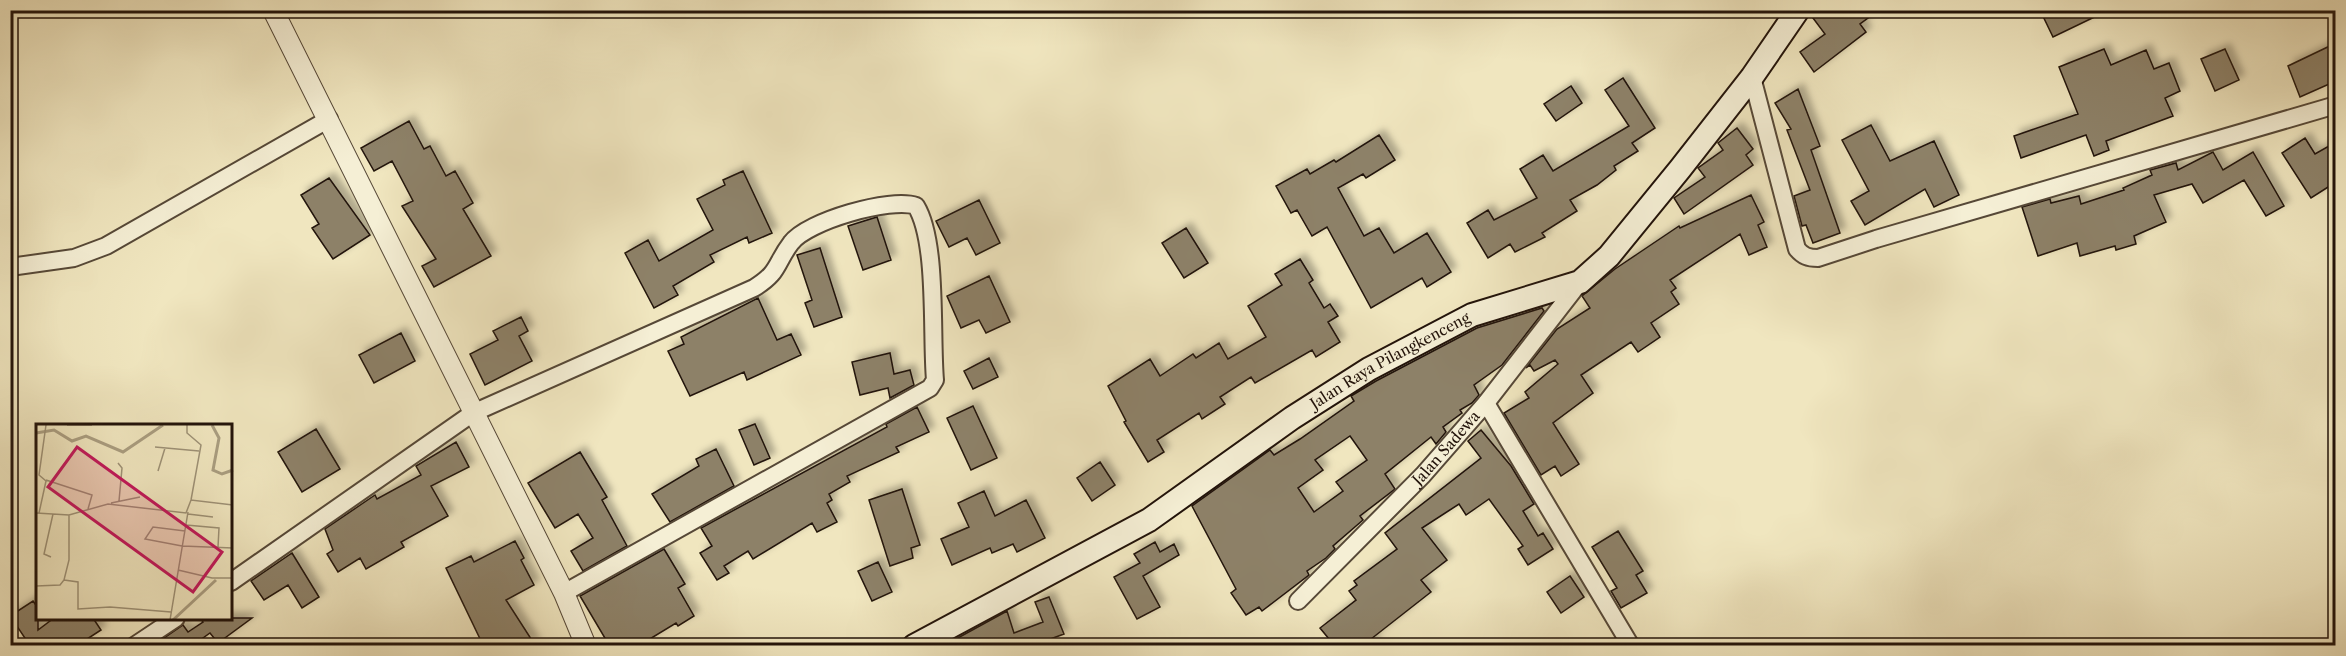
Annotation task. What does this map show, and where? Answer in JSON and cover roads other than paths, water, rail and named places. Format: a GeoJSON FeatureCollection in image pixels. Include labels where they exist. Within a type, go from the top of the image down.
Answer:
{"type":"FeatureCollection","features":[{"type":"Feature","properties":{"kind":"main road","name":"Jalan Raya Pilangkenceng"},"geometry":{"type":"LineString","coordinates":[[914,645],[1149,520],[1292,418],[1369,369],[1472,315],[1580,282],[1609,256],[1752,77],[1798,10]]}},
{"type":"Feature","properties":{"kind":"street"},"geometry":{"type":"LineString","coordinates":[[273,10],[564,593],[586,645]]}},
{"type":"Feature","properties":{"kind":"street"},"geometry":{"type":"LineString","coordinates":[[1752,77],[1797,249],[1801,255],[1810,258],[1818,258],[2336,105]]}},
{"type":"Feature","properties":{"kind":"street"},"geometry":{"type":"LineString","coordinates":[[10,267],[74,258],[106,246],[329,119]]}},
{"type":"Feature","properties":{"kind":"street"},"geometry":{"type":"LineString","coordinates":[[232,581],[473,413],[754,288],[768,279],[791,243],[804,230],[843,215],[897,204],[916,206],[920,213],[929,267],[935,380],[930,388],[564,593]]}},
{"type":"Feature","properties":{"kind":"street","name":"Jalan Sadewa"},"geometry":{"type":"LineString","coordinates":[[1298,601],[1423,475],[1486,403],[1580,282]]}},
{"type":"Feature","properties":{"kind":"street"},"geometry":{"type":"LineString","coordinates":[[1486,403],[1631,645]]}},
{"type":"Feature","properties":{"kind":"street"},"geometry":{"type":"LineString","coordinates":[[134,645],[173,620]]}}]}
